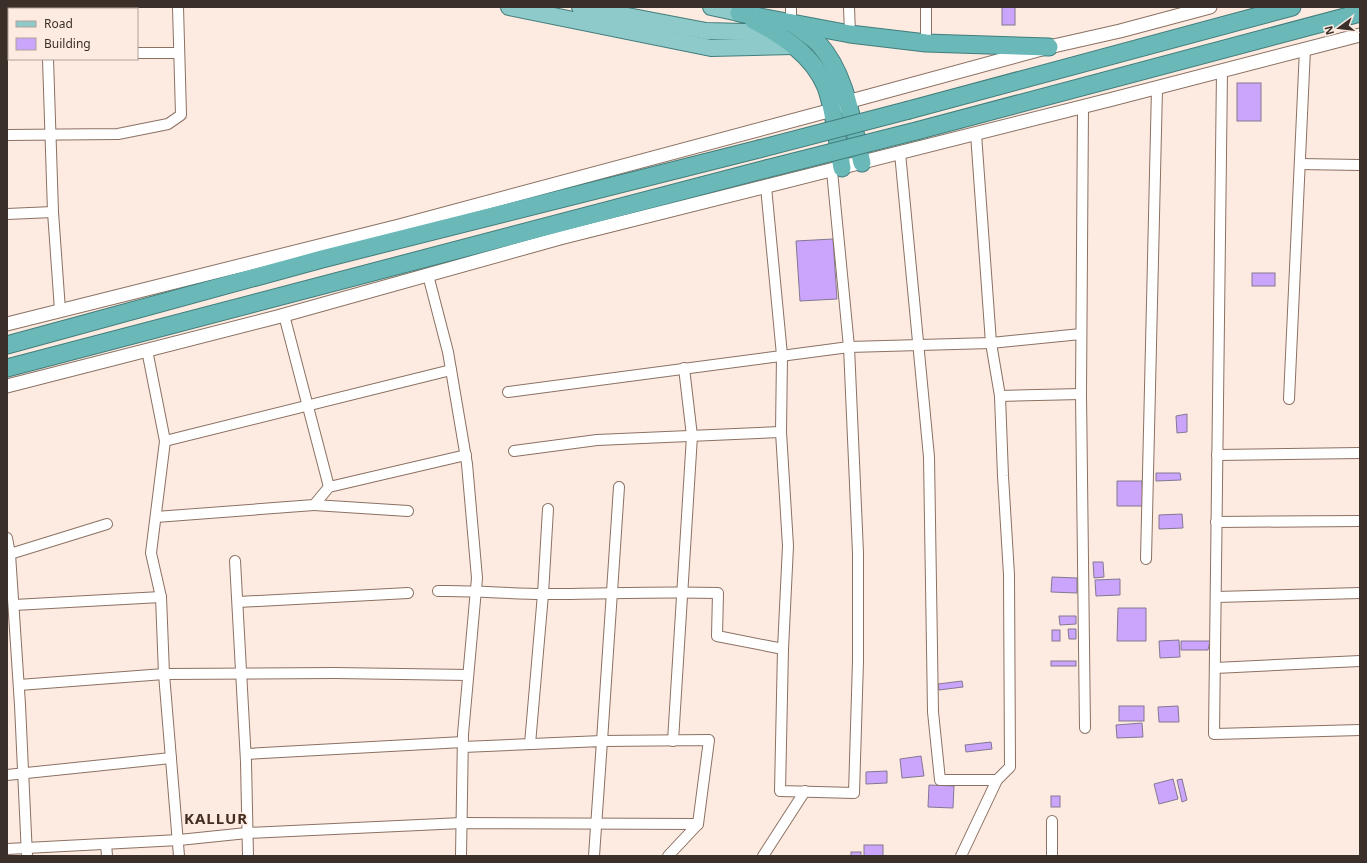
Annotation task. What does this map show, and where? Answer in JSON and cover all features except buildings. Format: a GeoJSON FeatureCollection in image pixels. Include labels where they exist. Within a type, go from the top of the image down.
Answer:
{"type":"FeatureCollection","features":[{"type":"Feature","properties":{"kind":"highway"},"geometry":{"type":"LineString","coordinates":[[7,344],[322,259],[909,110],[1292,7]]}},
{"type":"Feature","properties":{"kind":"highway"},"geometry":{"type":"LineString","coordinates":[[739,13],[779,33],[809,60],[825,86],[832,110],[837,169]]}},
{"type":"Feature","properties":{"kind":"highway"},"geometry":{"type":"LineString","coordinates":[[739,13],[791,14],[850,34],[926,43],[1049,47]]}},
{"type":"Feature","properties":{"kind":"highway"},"geometry":{"type":"LineString","coordinates":[[7,368],[920,130],[1360,13]]}},
{"type":"Feature","properties":{"kind":"highway"},"geometry":{"type":"LineString","coordinates":[[791,14],[830,59],[840,79],[862,163]]}},
{"type":"Feature","properties":{"kind":"main road"},"geometry":{"type":"LineString","coordinates":[[509,7],[711,48],[793,46]]}},
{"type":"Feature","properties":{"kind":"main road"},"geometry":{"type":"LineString","coordinates":[[580,7],[706,31],[779,33]]}},
{"type":"Feature","properties":{"kind":"main road"},"geometry":{"type":"LineString","coordinates":[[711,7],[739,13]]}},
{"type":"Feature","properties":{"kind":"street"},"geometry":{"type":"LineString","coordinates":[[7,135],[50,136],[118,134],[168,124],[181,115],[178,7]]}},
{"type":"Feature","properties":{"kind":"street"},"geometry":{"type":"LineString","coordinates":[[849,7],[850,34]]}},
{"type":"Feature","properties":{"kind":"street"},"geometry":{"type":"LineString","coordinates":[[926,7],[926,43]]}},
{"type":"Feature","properties":{"kind":"street"},"geometry":{"type":"LineString","coordinates":[[7,324],[392,228],[832,110],[847,102],[1049,47],[1120,31],[1210,7]]}},
{"type":"Feature","properties":{"kind":"street"},"geometry":{"type":"LineString","coordinates":[[7,386],[284,315],[560,238],[1158,88],[1360,35]]}},
{"type":"Feature","properties":{"kind":"street"},"geometry":{"type":"LineString","coordinates":[[1289,399],[1305,49]]}},
{"type":"Feature","properties":{"kind":"street"},"geometry":{"type":"LineString","coordinates":[[138,53],[179,53]]}},
{"type":"Feature","properties":{"kind":"street"},"geometry":{"type":"LineString","coordinates":[[48,60],[53,212],[60,310]]}},
{"type":"Feature","properties":{"kind":"street"},"geometry":{"type":"LineString","coordinates":[[1222,71],[1214,734],[1360,730]]}},
{"type":"Feature","properties":{"kind":"street"},"geometry":{"type":"LineString","coordinates":[[1146,559],[1158,88]]}},
{"type":"Feature","properties":{"kind":"street"},"geometry":{"type":"LineString","coordinates":[[1083,107],[1081,394],[1085,728]]}},
{"type":"Feature","properties":{"kind":"street"},"geometry":{"type":"LineString","coordinates":[[961,856],[997,780],[1010,768],[1009,575],[1000,396],[990,343],[976,134]]}},
{"type":"Feature","properties":{"kind":"street"},"geometry":{"type":"LineString","coordinates":[[900,153],[929,457],[932,712],[940,780],[997,780]]}},
{"type":"Feature","properties":{"kind":"street"},"geometry":{"type":"LineString","coordinates":[[1300,164],[1360,165]]}},
{"type":"Feature","properties":{"kind":"street"},"geometry":{"type":"LineString","coordinates":[[766,187],[782,355],[781,432],[788,546],[783,649],[780,790],[854,793],[858,661],[858,553],[849,347],[837,169]]}},
{"type":"Feature","properties":{"kind":"street"},"geometry":{"type":"LineString","coordinates":[[7,214],[53,212]]}},
{"type":"Feature","properties":{"kind":"street"},"geometry":{"type":"LineString","coordinates":[[428,275],[451,370],[466,455],[477,578],[463,744],[461,856]]}},
{"type":"Feature","properties":{"kind":"street"},"geometry":{"type":"LineString","coordinates":[[284,315],[329,487]]}},
{"type":"Feature","properties":{"kind":"street"},"geometry":{"type":"LineString","coordinates":[[508,392],[849,347],[990,343],[1081,334]]}},
{"type":"Feature","properties":{"kind":"street"},"geometry":{"type":"LineString","coordinates":[[148,350],[165,441],[152,553],[161,597],[164,674],[179,840],[179,856]]}},
{"type":"Feature","properties":{"kind":"street"},"geometry":{"type":"LineString","coordinates":[[673,741],[692,436],[684,368]]}},
{"type":"Feature","properties":{"kind":"street"},"geometry":{"type":"LineString","coordinates":[[165,441],[451,370]]}},
{"type":"Feature","properties":{"kind":"street"},"geometry":{"type":"LineString","coordinates":[[1000,396],[1081,394]]}},
{"type":"Feature","properties":{"kind":"street"},"geometry":{"type":"LineString","coordinates":[[514,451],[597,440],[781,432]]}},
{"type":"Feature","properties":{"kind":"street"},"geometry":{"type":"LineString","coordinates":[[1217,455],[1360,453]]}},
{"type":"Feature","properties":{"kind":"street"},"geometry":{"type":"LineString","coordinates":[[314,505],[329,487],[466,455]]}},
{"type":"Feature","properties":{"kind":"street"},"geometry":{"type":"LineString","coordinates":[[594,856],[619,487]]}},
{"type":"Feature","properties":{"kind":"street"},"geometry":{"type":"LineString","coordinates":[[156,517],[314,505],[408,511]]}},
{"type":"Feature","properties":{"kind":"street"},"geometry":{"type":"LineString","coordinates":[[530,744],[543,594],[548,509]]}},
{"type":"Feature","properties":{"kind":"street"},"geometry":{"type":"LineString","coordinates":[[1216,522],[1360,520]]}},
{"type":"Feature","properties":{"kind":"street"},"geometry":{"type":"LineString","coordinates":[[10,554],[107,524]]}},
{"type":"Feature","properties":{"kind":"street"},"geometry":{"type":"LineString","coordinates":[[7,538],[10,554],[10,578],[14,605],[19,685],[26,851]]}},
{"type":"Feature","properties":{"kind":"street"},"geometry":{"type":"LineString","coordinates":[[235,561],[246,754],[248,856]]}},
{"type":"Feature","properties":{"kind":"street"},"geometry":{"type":"LineString","coordinates":[[438,591],[476,590],[543,594],[611,592],[718,593],[717,636],[783,649]]}},
{"type":"Feature","properties":{"kind":"street"},"geometry":{"type":"LineString","coordinates":[[238,602],[408,593]]}},
{"type":"Feature","properties":{"kind":"street"},"geometry":{"type":"LineString","coordinates":[[1216,597],[1360,593]]}},
{"type":"Feature","properties":{"kind":"street"},"geometry":{"type":"LineString","coordinates":[[14,605],[161,597]]}},
{"type":"Feature","properties":{"kind":"street"},"geometry":{"type":"LineString","coordinates":[[1215,668],[1360,661]]}},
{"type":"Feature","properties":{"kind":"street"},"geometry":{"type":"LineString","coordinates":[[19,685],[164,674],[468,675]]}},
{"type":"Feature","properties":{"kind":"street"},"geometry":{"type":"LineString","coordinates":[[246,754],[463,744],[708,740],[698,824],[668,856]]}},
{"type":"Feature","properties":{"kind":"street"},"geometry":{"type":"LineString","coordinates":[[7,775],[23,772],[171,758]]}},
{"type":"Feature","properties":{"kind":"street"},"geometry":{"type":"LineString","coordinates":[[763,856],[805,791]]}},
{"type":"Feature","properties":{"kind":"street"},"geometry":{"type":"LineString","coordinates":[[1052,821],[1052,856]]}},
{"type":"Feature","properties":{"kind":"street"},"geometry":{"type":"LineString","coordinates":[[7,849],[26,851],[106,844],[179,840],[247,833],[462,823],[596,822],[698,824]]}},
{"type":"Feature","properties":{"kind":"street"},"geometry":{"type":"LineString","coordinates":[[106,844],[106,856]]}},
{"type":"Feature","properties":{"kind":"district","name":"KALLUR"},"geometry":{"type":"Point","coordinates":[216,819]}}]}
